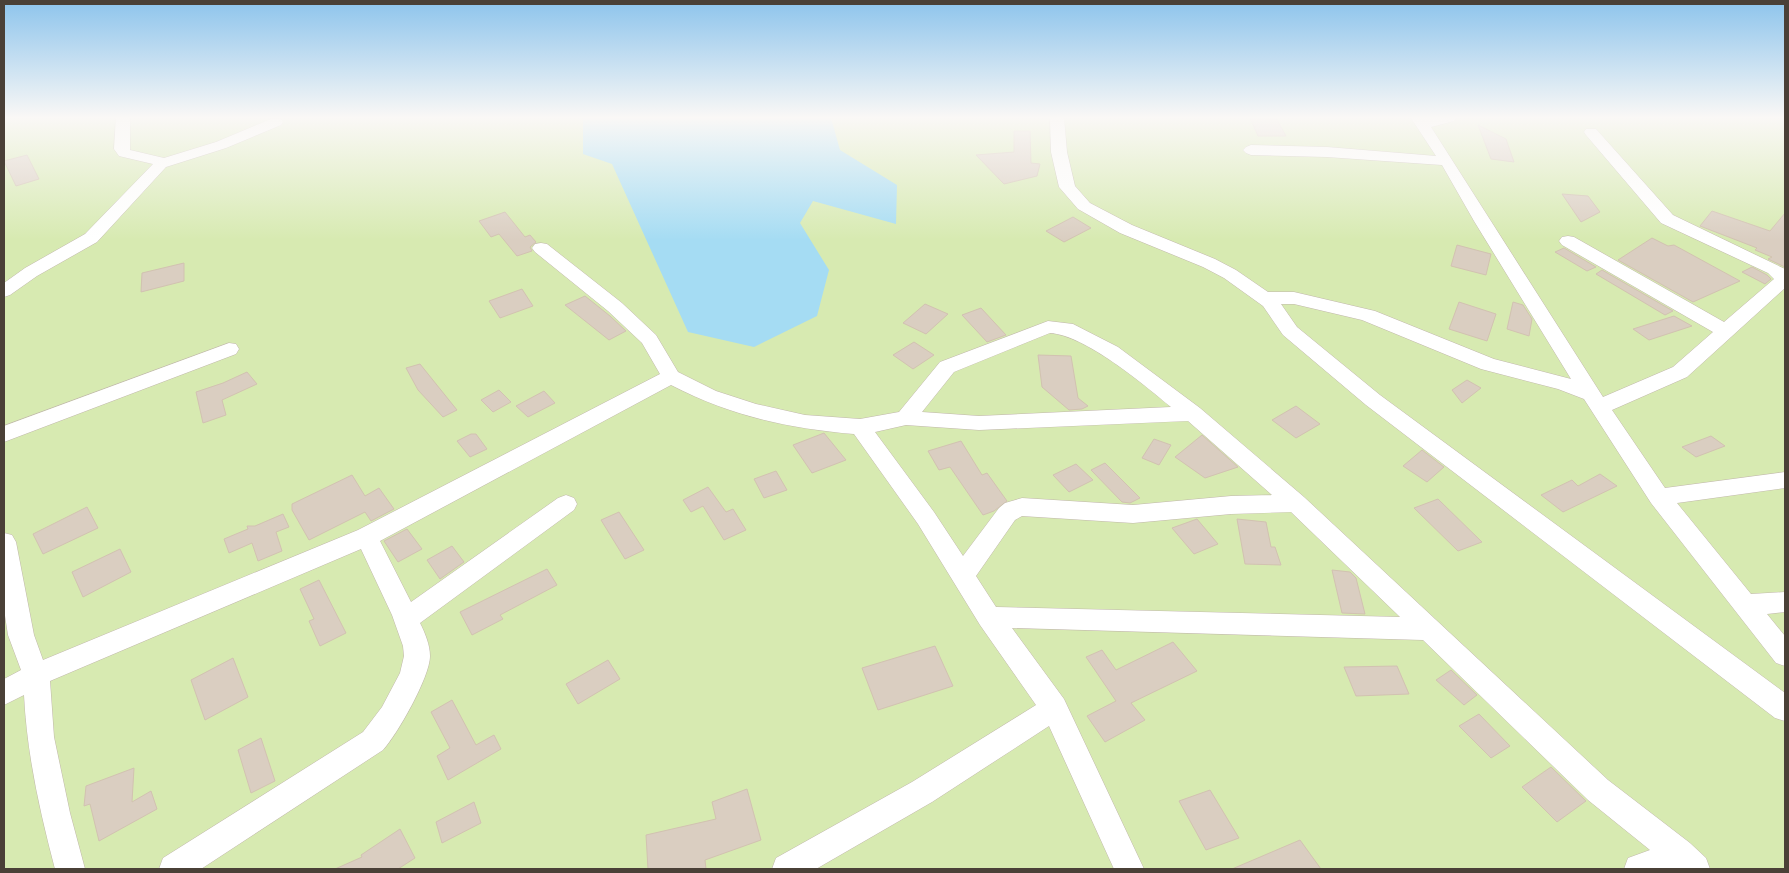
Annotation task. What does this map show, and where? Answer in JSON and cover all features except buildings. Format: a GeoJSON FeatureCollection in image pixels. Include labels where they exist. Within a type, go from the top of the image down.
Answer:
{"type":"FeatureCollection","features":[{"type":"Feature","properties":{"kind":"street"},"geometry":{"type":"LineString","coordinates":[[152,159],[158,160],[161,164]]}},
{"type":"Feature","properties":{"kind":"street"},"geometry":{"type":"LineString","coordinates":[[4,291],[31,272],[91,238],[161,164],[178,159]]}},
{"type":"Feature","properties":{"kind":"street"},"geometry":{"type":"LineString","coordinates":[[1061,159],[1068,187],[1084,206],[1126,229],[1209,262],[1270,302],[1290,331],[1373,400],[1785,709]]}},
{"type":"Feature","properties":{"kind":"street"},"geometry":{"type":"LineString","coordinates":[[1417,159],[1447,161],[1482,221],[1595,400],[1659,497],[1785,655]]}},
{"type":"Feature","properties":{"kind":"street"},"geometry":{"type":"LineString","coordinates":[[1270,302],[1268,298],[1294,298],[1368,315],[1488,364],[1564,384],[1595,400],[1680,372],[1784,280],[1781,274],[1667,219],[1613,159]]}},
{"type":"Feature","properties":{"kind":"street"},"geometry":{"type":"LineString","coordinates":[[1568,241],[1727,332]]}},
{"type":"Feature","properties":{"kind":"street"},"geometry":{"type":"LineString","coordinates":[[541,248],[615,308],[649,339],[672,378],[710,396],[752,411],[805,422],[860,427],[906,418],[978,423],[1193,413]]}},
{"type":"Feature","properties":{"kind":"street"},"geometry":{"type":"LineString","coordinates":[[906,418],[947,367],[1048,327],[1066,328],[1110,352],[1135,368],[1193,413],[1296,503],[1598,790],[1687,862]]}},
{"type":"Feature","properties":{"kind":"street"},"geometry":{"type":"LineString","coordinates":[[4,434],[228,349]]}},
{"type":"Feature","properties":{"kind":"street"},"geometry":{"type":"LineString","coordinates":[[4,693],[36,675],[366,537],[672,378]]}},
{"type":"Feature","properties":{"kind":"street"},"geometry":{"type":"LineString","coordinates":[[860,427],[926,518],[989,617],[1054,708],[1129,869]]}},
{"type":"Feature","properties":{"kind":"street"},"geometry":{"type":"LineString","coordinates":[[1659,497],[1785,480]]}},
{"type":"Feature","properties":{"kind":"street"},"geometry":{"type":"LineString","coordinates":[[963,576],[1007,514],[1013,509],[1022,507],[1134,514],[1231,505],[1296,503]]}},
{"type":"Feature","properties":{"kind":"street"},"geometry":{"type":"LineString","coordinates":[[406,619],[493,557],[518,542],[566,504]]}},
{"type":"Feature","properties":{"kind":"street"},"geometry":{"type":"LineString","coordinates":[[174,869],[373,741],[382,732],[414,670],[417,656],[416,644],[406,619],[366,537]]}},
{"type":"Feature","properties":{"kind":"street"},"geometry":{"type":"LineString","coordinates":[[4,542],[21,636],[36,675],[40,736],[55,813],[70,869]]}},
{"type":"Feature","properties":{"kind":"street"},"geometry":{"type":"LineString","coordinates":[[1744,605],[1785,602]]}},
{"type":"Feature","properties":{"kind":"street"},"geometry":{"type":"LineString","coordinates":[[989,617],[1428,629]]}},
{"type":"Feature","properties":{"kind":"street"},"geometry":{"type":"LineString","coordinates":[[787,869],[922,792],[1054,708]]}},
{"type":"Feature","properties":{"kind":"street"},"geometry":{"type":"LineString","coordinates":[[1639,869],[1687,862]]}},
{"type":"Feature","properties":{"kind":"green space"},"geometry":{"type":"Polygon","coordinates":[[[4,159],[1785,159],[1785,869],[4,869],[4,159]]]}},
{"type":"Feature","properties":{"kind":"water"},"geometry":{"type":"Polygon","coordinates":[[[597,159],[854,159],[897,185],[896,224],[813,201],[800,223],[829,270],[817,316],[754,347],[688,332],[612,164],[597,159]]]}}]}
